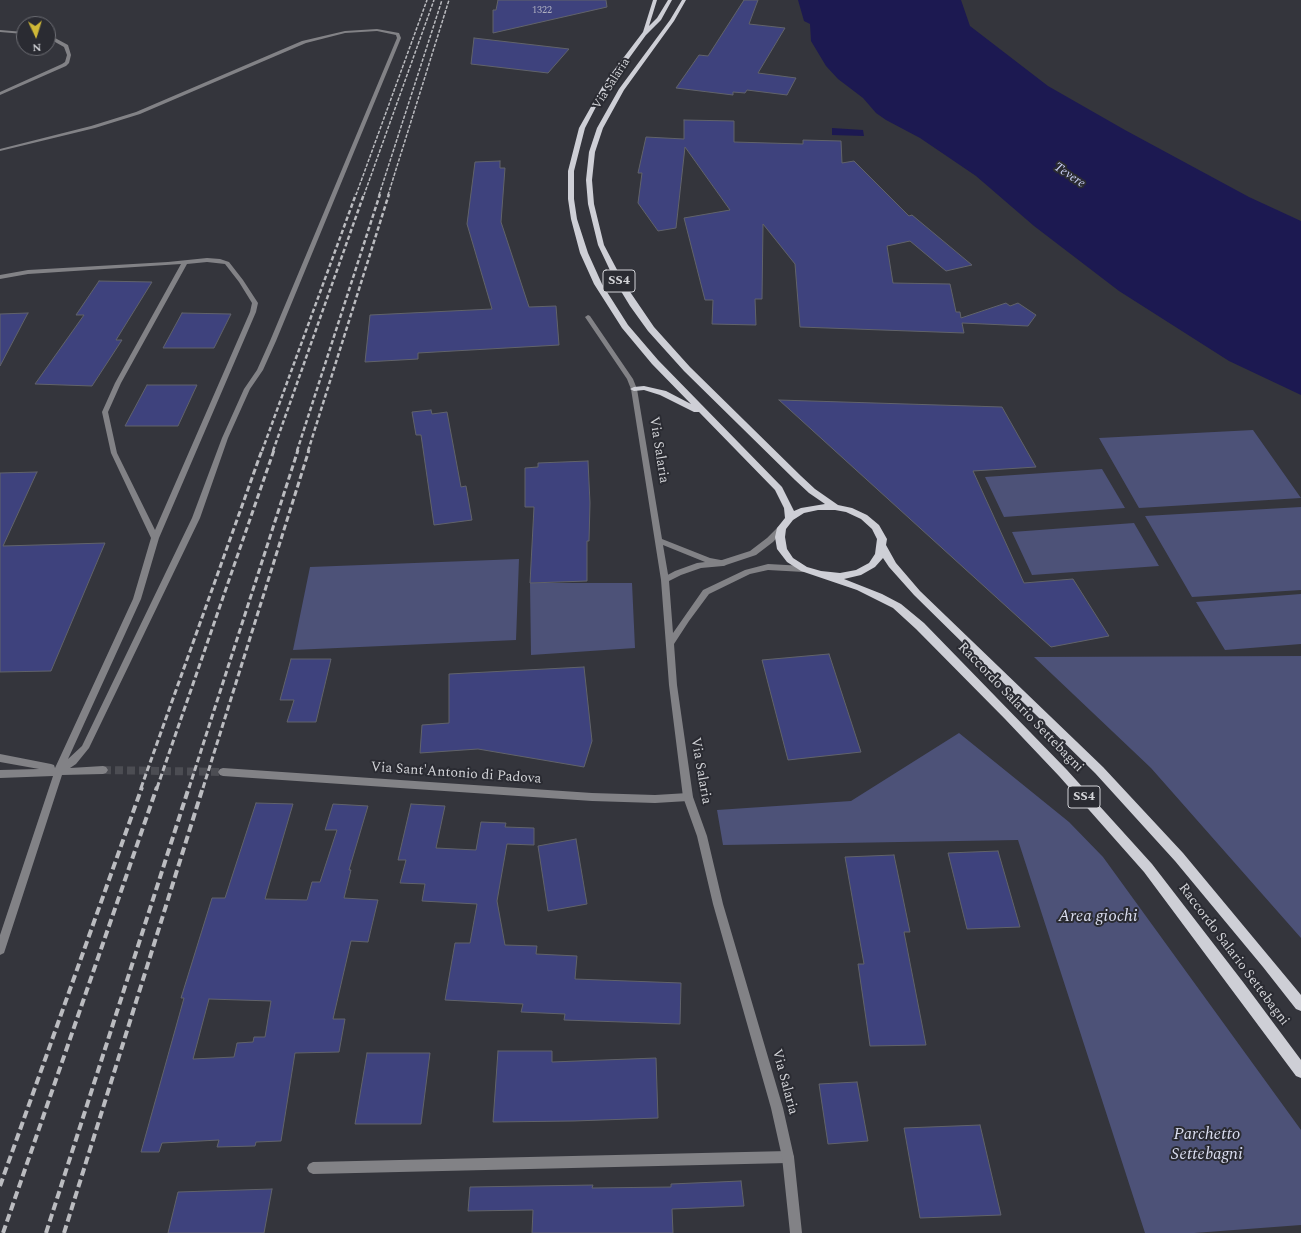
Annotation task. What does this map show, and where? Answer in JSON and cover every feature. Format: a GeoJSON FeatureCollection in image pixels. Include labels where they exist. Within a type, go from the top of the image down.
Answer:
{"type":"FeatureCollection","features":[{"type":"Feature","properties":{"kind":"main road"},"geometry":{"type":"LineString","coordinates":[[644,34],[655,0]]}},
{"type":"Feature","properties":{"kind":"main road","name":"Via Salaria"},"geometry":{"type":"LineString","coordinates":[[670,0],[659,19],[644,34],[595,103],[580,135],[571,171],[571,200],[574,219],[584,253],[598,284],[621,320],[655,362],[779,489],[789,508],[790,518]]}},
{"type":"Feature","properties":{"kind":"main road","name":"Via Salaria"},"geometry":{"type":"LineString","coordinates":[[684,0],[672,20],[621,90],[600,128],[592,152],[589,180],[591,204],[596,227],[602,245],[620,283],[634,306],[655,334],[687,369],[798,478],[834,508]]}},
{"type":"Feature","properties":{"kind":"main road"},"geometry":{"type":"LineString","coordinates":[[634,389],[644,388],[663,393],[684,402],[712,419]]}},
{"type":"Feature","properties":{"kind":"main road"},"geometry":{"type":"LineString","coordinates":[[818,507],[834,508],[849,510],[864,517],[876,527],[882,539],[880,555],[872,565],[858,573],[840,576],[821,574],[804,569],[790,560],[782,549],[780,537],[782,528],[790,518],[807,510],[818,507]]}},
{"type":"Feature","properties":{"kind":"main road","name":"Raccordo Salario Settebagni"},"geometry":{"type":"LineString","coordinates":[[881,545],[892,565],[917,593],[1098,770],[1168,845],[1268,963],[1301,1005]]}},
{"type":"Feature","properties":{"kind":"main road","name":"Raccordo Salario Settebagni"},"geometry":{"type":"LineString","coordinates":[[821,574],[860,588],[897,606],[920,626],[1009,716],[1063,773],[1148,868],[1301,1071]]}},
{"type":"Feature","properties":{"kind":"street"},"geometry":{"type":"LineString","coordinates":[[0,150],[93,127],[138,113],[304,42],[345,32],[377,30],[398,34],[399,38],[273,341],[260,370],[247,389],[226,438],[196,518],[85,748],[73,761],[59,770],[0,758]]}},
{"type":"Feature","properties":{"kind":"street"},"geometry":{"type":"LineString","coordinates":[[0,31],[16,32]]}},
{"type":"Feature","properties":{"kind":"street"},"geometry":{"type":"LineString","coordinates":[[0,94],[64,65],[67,62],[69,55],[66,46],[56,40]]}},
{"type":"Feature","properties":{"kind":"street"},"geometry":{"type":"LineString","coordinates":[[0,277],[28,272],[207,260],[220,261],[227,263],[254,300],[255,306],[155,538],[138,599],[59,770],[0,950]]}},
{"type":"Feature","properties":{"kind":"street"},"geometry":{"type":"LineString","coordinates":[[155,538],[114,452],[105,412],[118,383],[185,262]]}},
{"type":"Feature","properties":{"kind":"street","name":"Via Salaria"},"geometry":{"type":"LineString","coordinates":[[588,317],[630,378],[634,389],[665,580],[673,685],[688,797],[702,836],[718,904],[777,1108],[788,1157],[796,1233]]}},
{"type":"Feature","properties":{"kind":"street"},"geometry":{"type":"LineString","coordinates":[[665,580],[678,573],[700,565],[724,562],[753,553],[770,540],[782,528]]}},
{"type":"Feature","properties":{"kind":"street"},"geometry":{"type":"LineString","coordinates":[[658,540],[708,560],[724,562]]}},
{"type":"Feature","properties":{"kind":"street"},"geometry":{"type":"LineString","coordinates":[[670,644],[706,592],[748,572],[768,568],[804,569]]}},
{"type":"Feature","properties":{"kind":"street"},"geometry":{"type":"LineString","coordinates":[[0,774],[59,770],[103,770]]}},
{"type":"Feature","properties":{"kind":"street","name":"Via Sant'Antonio di Padova"},"geometry":{"type":"LineString","coordinates":[[223,772],[592,797],[655,799],[688,797]]}},
{"type":"Feature","properties":{"kind":"street"},"geometry":{"type":"LineString","coordinates":[[313,1168],[788,1157]]}},
{"type":"Feature","properties":{"kind":"green space"},"geometry":{"type":"Polygon","coordinates":[[[1253,430],[1301,498],[1139,508],[1099,438],[1253,430]]]}},
{"type":"Feature","properties":{"kind":"green space"},"geometry":{"type":"Polygon","coordinates":[[[1102,469],[1125,508],[1004,517],[985,477],[1102,469]]]}},
{"type":"Feature","properties":{"kind":"green space"},"geometry":{"type":"Polygon","coordinates":[[[1301,507],[1301,590],[1192,597],[1145,516],[1301,507]]]}},
{"type":"Feature","properties":{"kind":"green space"},"geometry":{"type":"Polygon","coordinates":[[[1134,523],[1159,566],[1032,575],[1012,532],[1134,523]]]}},
{"type":"Feature","properties":{"kind":"green space"},"geometry":{"type":"Polygon","coordinates":[[[519,559],[516,640],[293,650],[310,567],[519,559]]]}},
{"type":"Feature","properties":{"kind":"green space"},"geometry":{"type":"Polygon","coordinates":[[[530,583],[632,583],[635,648],[531,655],[530,583]]]}},
{"type":"Feature","properties":{"kind":"green space"},"geometry":{"type":"Polygon","coordinates":[[[1301,594],[1301,644],[1225,650],[1196,602],[1301,594]]]}},
{"type":"Feature","properties":{"kind":"green space"},"geometry":{"type":"Polygon","coordinates":[[[1301,656],[1301,938],[1151,768],[1034,657],[1301,656]]]}},
{"type":"Feature","properties":{"kind":"green space","name":"Parchetto Settebagni"},"geometry":{"type":"Polygon","coordinates":[[[959,733],[1069,822],[1103,857],[1301,1130],[1301,1225],[1194,1233],[1145,1233],[1018,840],[723,845],[717,810],[851,801],[959,733]]]}},
{"type":"Feature","properties":{"kind":"water","name":"Tevere"},"geometry":{"type":"Polygon","coordinates":[[[798,0],[961,0],[970,26],[1048,86],[1125,130],[1249,197],[1301,221],[1301,395],[1229,361],[1119,291],[1034,226],[976,176],[920,138],[876,113],[863,98],[838,79],[826,66],[811,41],[810,24],[804,21],[798,0]]]}},
{"type":"Feature","properties":{"kind":"water"},"geometry":{"type":"Polygon","coordinates":[[[832,128],[863,130],[864,136],[832,135],[832,128]]]}},
{"type":"Feature","properties":{"kind":"building"},"geometry":{"type":"Polygon","coordinates":[[[498,0],[606,0],[607,7],[493,33],[493,10],[496,10],[498,0]]]}},
{"type":"Feature","properties":{"kind":"building"},"geometry":{"type":"Polygon","coordinates":[[[744,0],[758,0],[749,24],[785,28],[758,73],[796,78],[787,95],[747,90],[745,93],[733,92],[733,95],[676,88],[699,55],[708,56],[744,0]]]}},
{"type":"Feature","properties":{"kind":"building"},"geometry":{"type":"Polygon","coordinates":[[[474,38],[569,49],[548,73],[471,64],[474,38]]]}},
{"type":"Feature","properties":{"kind":"building"},"geometry":{"type":"Polygon","coordinates":[[[684,120],[734,121],[734,142],[803,144],[803,140],[841,141],[842,163],[854,161],[909,216],[912,215],[972,265],[946,271],[910,241],[887,246],[893,283],[950,284],[956,312],[960,312],[961,318],[1006,303],[1010,306],[1018,303],[1036,315],[1028,326],[962,323],[964,333],[800,327],[795,264],[763,224],[762,299],[755,299],[756,325],[712,324],[713,300],[705,300],[684,218],[730,210],[685,147],[676,228],[658,231],[638,203],[642,173],[638,173],[646,137],[684,139],[684,120]]]}},
{"type":"Feature","properties":{"kind":"building"},"geometry":{"type":"Polygon","coordinates":[[[500,161],[500,168],[505,168],[501,222],[529,307],[556,306],[559,345],[418,353],[418,359],[365,362],[370,315],[492,309],[467,224],[475,162],[500,161]]]}},
{"type":"Feature","properties":{"kind":"building"},"geometry":{"type":"Polygon","coordinates":[[[99,281],[152,282],[116,340],[122,340],[92,386],[35,384],[84,315],[76,315],[99,281]]]}},
{"type":"Feature","properties":{"kind":"building"},"geometry":{"type":"Polygon","coordinates":[[[28,313],[0,366],[0,314],[28,313]]]}},
{"type":"Feature","properties":{"kind":"building"},"geometry":{"type":"Polygon","coordinates":[[[182,313],[231,314],[214,348],[163,348],[182,313]]]}},
{"type":"Feature","properties":{"kind":"building"},"geometry":{"type":"Polygon","coordinates":[[[147,385],[197,385],[178,426],[125,426],[147,385]]]}},
{"type":"Feature","properties":{"kind":"building"},"geometry":{"type":"Polygon","coordinates":[[[779,400],[1002,407],[1036,467],[973,471],[1024,583],[1073,579],[1109,636],[1051,647],[779,400]]]}},
{"type":"Feature","properties":{"kind":"building"},"geometry":{"type":"Polygon","coordinates":[[[431,410],[432,414],[447,412],[461,487],[466,486],[472,520],[434,525],[421,435],[416,435],[412,412],[431,410]]]}},
{"type":"Feature","properties":{"kind":"building"},"geometry":{"type":"Polygon","coordinates":[[[588,461],[590,503],[589,541],[587,541],[587,581],[530,583],[534,507],[525,507],[525,468],[538,467],[538,463],[588,461]]]}},
{"type":"Feature","properties":{"kind":"building"},"geometry":{"type":"Polygon","coordinates":[[[37,472],[3,546],[105,543],[51,671],[0,672],[0,473],[37,472]]]}},
{"type":"Feature","properties":{"kind":"building"},"geometry":{"type":"Polygon","coordinates":[[[829,654],[861,752],[788,760],[762,660],[829,654]]]}},
{"type":"Feature","properties":{"kind":"building"},"geometry":{"type":"Polygon","coordinates":[[[291,659],[331,659],[316,722],[287,722],[294,700],[280,700],[291,659]]]}},
{"type":"Feature","properties":{"kind":"building"},"geometry":{"type":"Polygon","coordinates":[[[584,667],[592,741],[584,767],[478,749],[420,753],[422,725],[449,723],[449,674],[584,667]]]}},
{"type":"Feature","properties":{"kind":"building"},"geometry":{"type":"Polygon","coordinates":[[[256,803],[293,804],[265,899],[307,900],[312,882],[320,882],[337,830],[325,830],[333,804],[368,806],[349,870],[351,870],[344,898],[378,900],[368,942],[351,941],[333,1019],[345,1019],[339,1052],[295,1053],[281,1141],[256,1142],[255,1146],[217,1147],[219,1140],[162,1143],[159,1152],[141,1152],[184,998],[181,998],[212,898],[225,898],[256,803]],[[209,999],[193,1059],[234,1057],[237,1043],[253,1042],[254,1037],[265,1037],[271,1001],[209,999]]]}},
{"type":"Feature","properties":{"kind":"building"},"geometry":{"type":"Polygon","coordinates":[[[411,804],[445,806],[436,848],[476,850],[481,822],[506,823],[505,827],[534,828],[534,845],[507,844],[497,901],[505,945],[537,946],[536,954],[577,956],[575,979],[681,983],[680,1024],[564,1020],[565,1014],[521,1012],[523,1004],[445,1000],[455,943],[470,943],[477,904],[422,901],[425,884],[400,883],[406,860],[398,860],[411,804]]]}},
{"type":"Feature","properties":{"kind":"building"},"geometry":{"type":"Polygon","coordinates":[[[576,839],[587,904],[548,911],[538,846],[576,839]]]}},
{"type":"Feature","properties":{"kind":"building"},"geometry":{"type":"Polygon","coordinates":[[[998,851],[1020,927],[967,929],[948,853],[998,851]]]}},
{"type":"Feature","properties":{"kind":"building"},"geometry":{"type":"Polygon","coordinates":[[[894,855],[910,932],[904,932],[926,1045],[870,1046],[858,964],[864,964],[845,857],[894,855]]]}},
{"type":"Feature","properties":{"kind":"building"},"geometry":{"type":"Polygon","coordinates":[[[498,1051],[552,1051],[552,1062],[656,1058],[658,1118],[493,1122],[498,1051]]]}},
{"type":"Feature","properties":{"kind":"building"},"geometry":{"type":"Polygon","coordinates":[[[367,1053],[430,1053],[421,1124],[355,1124],[367,1053]]]}},
{"type":"Feature","properties":{"kind":"building"},"geometry":{"type":"Polygon","coordinates":[[[857,1082],[868,1141],[828,1144],[819,1084],[857,1082]]]}},
{"type":"Feature","properties":{"kind":"building"},"geometry":{"type":"Polygon","coordinates":[[[980,1125],[1001,1215],[920,1218],[904,1128],[980,1125]]]}},
{"type":"Feature","properties":{"kind":"building"},"geometry":{"type":"Polygon","coordinates":[[[741,1181],[744,1206],[672,1209],[673,1233],[532,1233],[533,1210],[468,1211],[470,1187],[593,1185],[592,1188],[671,1187],[671,1184],[741,1181]]]}},
{"type":"Feature","properties":{"kind":"building"},"geometry":{"type":"Polygon","coordinates":[[[272,1189],[264,1233],[168,1233],[178,1192],[272,1189]]]}},
{"type":"Feature","properties":{"kind":"tunnel"},"geometry":{"type":"LineString","coordinates":[[103,770],[223,772]]}},
{"type":"Feature","properties":{"kind":"railway"},"geometry":{"type":"LineString","coordinates":[[356,195],[427,0]]}},
{"type":"Feature","properties":{"kind":"railway"},"geometry":{"type":"LineString","coordinates":[[364,195],[434,0]]}},
{"type":"Feature","properties":{"kind":"railway"},"geometry":{"type":"LineString","coordinates":[[379,195],[442,0]]}},
{"type":"Feature","properties":{"kind":"railway"},"geometry":{"type":"LineString","coordinates":[[388,195],[449,0]]}},
{"type":"Feature","properties":{"kind":"railway"},"geometry":{"type":"LineString","coordinates":[[262,451],[356,194]]}},
{"type":"Feature","properties":{"kind":"railway"},"geometry":{"type":"LineString","coordinates":[[273,451],[364,194]]}},
{"type":"Feature","properties":{"kind":"railway"},"geometry":{"type":"LineString","coordinates":[[297,451],[380,194]]}},
{"type":"Feature","properties":{"kind":"railway"},"geometry":{"type":"LineString","coordinates":[[308,451],[389,194]]}},
{"type":"Feature","properties":{"kind":"railway"},"geometry":{"type":"LineString","coordinates":[[141,788],[262,450]]}},
{"type":"Feature","properties":{"kind":"railway"},"geometry":{"type":"LineString","coordinates":[[157,788],[274,450]]}},
{"type":"Feature","properties":{"kind":"railway"},"geometry":{"type":"LineString","coordinates":[[189,788],[298,450]]}},
{"type":"Feature","properties":{"kind":"railway"},"geometry":{"type":"LineString","coordinates":[[203,788],[309,450]]}},
{"type":"Feature","properties":{"kind":"railway"},"geometry":{"type":"LineString","coordinates":[[0,1186],[142,787]]}},
{"type":"Feature","properties":{"kind":"railway"},"geometry":{"type":"LineString","coordinates":[[3,1233],[157,787]]}},
{"type":"Feature","properties":{"kind":"railway"},"geometry":{"type":"LineString","coordinates":[[46,1233],[189,787]]}},
{"type":"Feature","properties":{"kind":"railway"},"geometry":{"type":"LineString","coordinates":[[64,1233],[203,787]]}},
{"type":"Feature","properties":{"kind":"park label","name":"Area giochi"},"geometry":{"type":"Point","coordinates":[1098,918]}}]}
